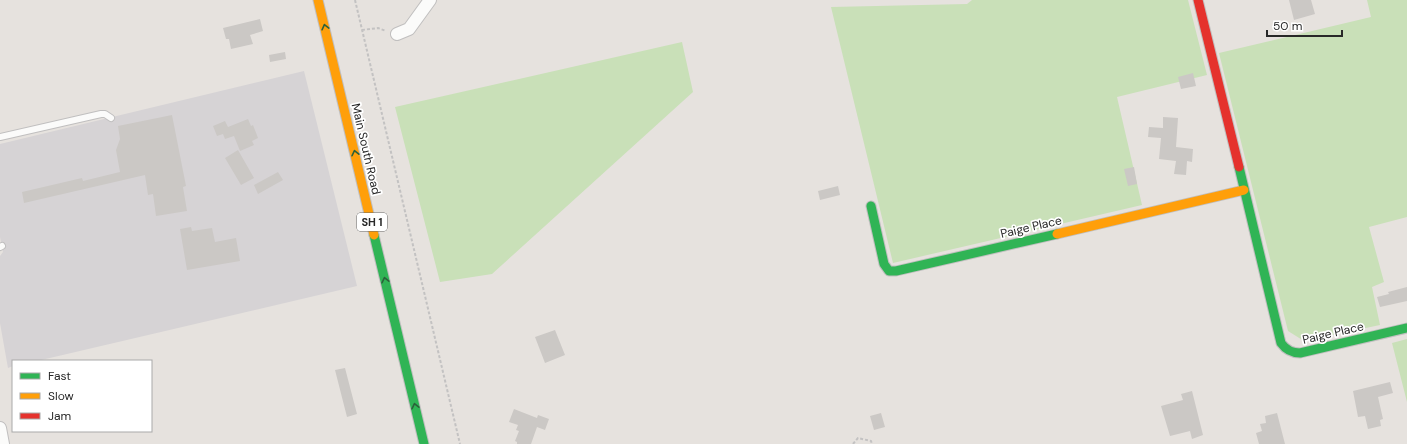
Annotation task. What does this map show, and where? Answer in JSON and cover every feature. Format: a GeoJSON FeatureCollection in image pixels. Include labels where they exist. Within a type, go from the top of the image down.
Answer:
{"type":"FeatureCollection","features":[{"type":"Feature","properties":{"kind":"main road","name":"Main South Road"},"geometry":{"type":"LineString","coordinates":[[318,0],[424,444]]}},
{"type":"Feature","properties":{"kind":"main road","name":"Paige Place"},"geometry":{"type":"LineString","coordinates":[[1198,0],[1278,334],[1285,349],[1294,353],[1309,351],[1407,328]]}},
{"type":"Feature","properties":{"kind":"main road","name":"Paige Place"},"geometry":{"type":"LineString","coordinates":[[871,206],[884,264],[890,271],[896,271],[1244,190]]}},
{"type":"Feature","properties":{"kind":"street"},"geometry":{"type":"LineString","coordinates":[[397,34],[409,29],[430,0]]}},
{"type":"Feature","properties":{"kind":"street"},"geometry":{"type":"LineString","coordinates":[[0,428],[3,444]]}},
{"type":"Feature","properties":{"kind":"lane"},"geometry":{"type":"LineString","coordinates":[[0,137],[101,114],[105,114],[111,118]]}},
{"type":"Feature","properties":{"kind":"path"},"geometry":{"type":"LineString","coordinates":[[355,0],[460,444]]}},
{"type":"Feature","properties":{"kind":"path"},"geometry":{"type":"LineString","coordinates":[[362,30],[378,28],[397,34]]}},
{"type":"Feature","properties":{"kind":"path"},"geometry":{"type":"LineString","coordinates":[[854,444],[858,438],[871,441],[872,444]]}},
{"type":"Feature","properties":{"kind":"shaded area"},"geometry":{"type":"Polygon","coordinates":[[[304,71],[357,286],[41,360],[12,360],[12,366],[8,368],[0,323],[0,256],[3,252],[0,237],[0,144],[304,71]]]}},
{"type":"Feature","properties":{"kind":"green space"},"geometry":{"type":"Polygon","coordinates":[[[972,0],[1188,0],[1207,75],[1117,97],[1142,205],[893,263],[831,7],[967,4],[972,0]]]}},
{"type":"Feature","properties":{"kind":"green space"},"geometry":{"type":"Polygon","coordinates":[[[1367,0],[1407,0],[1407,217],[1369,227],[1384,282],[1372,287],[1380,325],[1304,341],[1288,331],[1219,53],[1371,17],[1367,0]]]}},
{"type":"Feature","properties":{"kind":"green space"},"geometry":{"type":"Polygon","coordinates":[[[682,42],[693,92],[492,274],[440,282],[395,107],[682,42]]]}},
{"type":"Feature","properties":{"kind":"green space"},"geometry":{"type":"Polygon","coordinates":[[[1407,339],[1407,402],[1392,343],[1407,339]]]}},
{"type":"Feature","properties":{"kind":"building"},"geometry":{"type":"Polygon","coordinates":[[[1289,0],[1311,0],[1315,14],[1294,20],[1289,0]]]}},
{"type":"Feature","properties":{"kind":"building"},"geometry":{"type":"Polygon","coordinates":[[[260,19],[263,31],[250,35],[253,44],[231,49],[229,39],[226,39],[223,28],[260,19]]]}},
{"type":"Feature","properties":{"kind":"building"},"geometry":{"type":"Polygon","coordinates":[[[285,52],[286,59],[270,62],[269,55],[285,52]]]}},
{"type":"Feature","properties":{"kind":"building"},"geometry":{"type":"Polygon","coordinates":[[[1193,73],[1196,86],[1181,89],[1178,77],[1193,73]]]}},
{"type":"Feature","properties":{"kind":"building"},"geometry":{"type":"Polygon","coordinates":[[[172,115],[186,186],[183,187],[187,211],[156,216],[153,194],[148,195],[145,175],[24,203],[22,192],[82,178],[83,181],[120,172],[116,150],[120,139],[118,126],[172,115]]]}},
{"type":"Feature","properties":{"kind":"building"},"geometry":{"type":"Polygon","coordinates":[[[1163,117],[1178,118],[1176,147],[1193,149],[1192,162],[1187,161],[1186,175],[1174,174],[1176,161],[1159,159],[1161,138],[1148,137],[1149,127],[1163,128],[1163,117]]]}},
{"type":"Feature","properties":{"kind":"building"},"geometry":{"type":"Polygon","coordinates":[[[248,119],[251,126],[253,125],[258,138],[252,141],[254,145],[240,151],[234,136],[225,139],[223,134],[217,136],[213,126],[225,121],[228,127],[248,119]]]}},
{"type":"Feature","properties":{"kind":"building"},"geometry":{"type":"Polygon","coordinates":[[[238,150],[254,178],[241,185],[225,158],[238,150]]]}},
{"type":"Feature","properties":{"kind":"building"},"geometry":{"type":"Polygon","coordinates":[[[1134,167],[1137,184],[1128,186],[1124,169],[1134,167]]]}},
{"type":"Feature","properties":{"kind":"building"},"geometry":{"type":"Polygon","coordinates":[[[278,172],[283,180],[258,194],[254,185],[278,172]]]}},
{"type":"Feature","properties":{"kind":"building"},"geometry":{"type":"Polygon","coordinates":[[[838,186],[840,195],[820,200],[818,191],[838,186]]]}},
{"type":"Feature","properties":{"kind":"building"},"geometry":{"type":"Polygon","coordinates":[[[191,227],[192,231],[212,228],[215,242],[236,238],[240,261],[187,270],[180,229],[191,227]]]}},
{"type":"Feature","properties":{"kind":"building"},"geometry":{"type":"Polygon","coordinates":[[[1407,287],[1407,301],[1380,307],[1377,297],[1389,294],[1388,292],[1407,287]]]}},
{"type":"Feature","properties":{"kind":"building"},"geometry":{"type":"Polygon","coordinates":[[[555,330],[565,355],[545,363],[535,337],[555,330]]]}},
{"type":"Feature","properties":{"kind":"building"},"geometry":{"type":"Polygon","coordinates":[[[345,368],[357,414],[347,417],[335,370],[345,368]]]}},
{"type":"Feature","properties":{"kind":"building"},"geometry":{"type":"Polygon","coordinates":[[[1390,382],[1393,393],[1378,397],[1383,419],[1380,420],[1381,426],[1368,429],[1365,416],[1358,417],[1353,391],[1390,382]]]}},
{"type":"Feature","properties":{"kind":"building"},"geometry":{"type":"Polygon","coordinates":[[[1192,391],[1203,435],[1192,439],[1190,431],[1170,436],[1161,406],[1183,400],[1181,394],[1192,391]]]}},
{"type":"Feature","properties":{"kind":"building"},"geometry":{"type":"Polygon","coordinates":[[[514,409],[537,418],[538,415],[549,419],[545,430],[537,427],[531,444],[517,444],[515,441],[519,431],[516,430],[518,425],[509,422],[514,409]]]}},
{"type":"Feature","properties":{"kind":"building"},"geometry":{"type":"Polygon","coordinates":[[[881,413],[885,427],[874,430],[870,416],[881,413]]]}},
{"type":"Feature","properties":{"kind":"building"},"geometry":{"type":"Polygon","coordinates":[[[1277,413],[1285,444],[1259,444],[1256,433],[1262,431],[1260,424],[1266,423],[1265,416],[1277,413]]]}},
{"type":"Feature","properties":{"kind":"traffic: fast"},"geometry":{"type":"LineString","coordinates":[[1239,167],[1281,343],[1285,348],[1292,352],[1300,353],[1407,328]]}},
{"type":"Feature","properties":{"kind":"traffic: fast"},"geometry":{"type":"LineString","coordinates":[[871,206],[884,264],[889,271],[896,271],[1057,234]]}},
{"type":"Feature","properties":{"kind":"traffic: fast"},"geometry":{"type":"LineString","coordinates":[[374,235],[424,444]]}},
{"type":"Feature","properties":{"kind":"traffic: slow"},"geometry":{"type":"LineString","coordinates":[[318,0],[374,235]]}},
{"type":"Feature","properties":{"kind":"traffic: slow"},"geometry":{"type":"LineString","coordinates":[[1057,234],[1244,190]]}},
{"type":"Feature","properties":{"kind":"traffic: jam"},"geometry":{"type":"LineString","coordinates":[[1198,0],[1239,167]]}}]}
